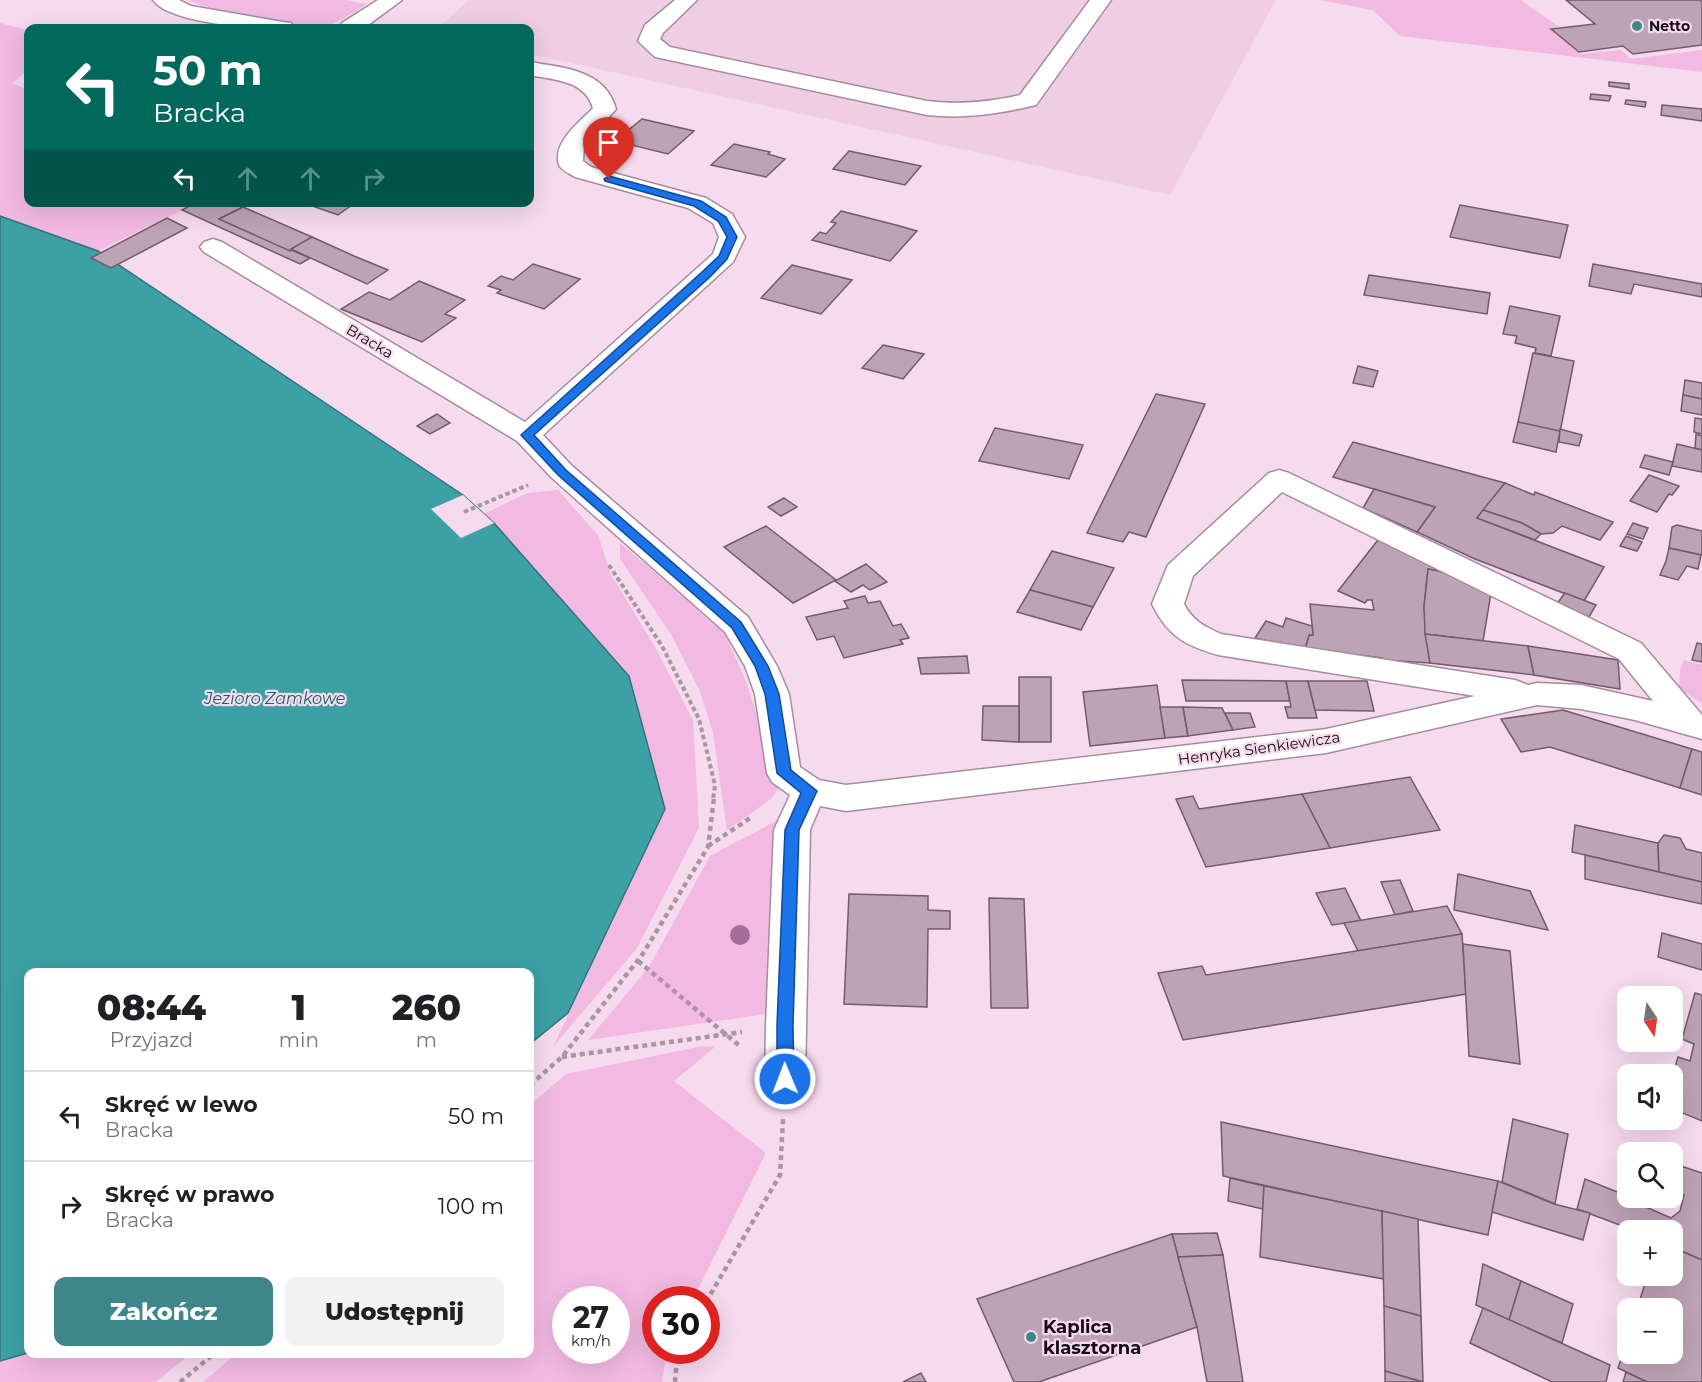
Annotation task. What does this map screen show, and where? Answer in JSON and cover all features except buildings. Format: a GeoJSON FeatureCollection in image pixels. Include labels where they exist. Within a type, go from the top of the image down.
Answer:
{"type":"FeatureCollection","features":[{"type":"Feature","properties":{"kind":"street"},"geometry":{"type":"LineString","coordinates":[[163,0],[185,11],[260,24]]}},
{"type":"Feature","properties":{"kind":"street"},"geometry":{"type":"LineString","coordinates":[[356,24],[392,0]]}},
{"type":"Feature","properties":{"kind":"street"},"geometry":{"type":"LineString","coordinates":[[687,0],[653,30],[649,41],[663,52],[955,111],[992,109],[1028,100],[1101,0]]}},
{"type":"Feature","properties":{"kind":"street"},"geometry":{"type":"LineString","coordinates":[[527,435],[724,257],[732,237],[723,219],[697,203],[583,172],[570,164],[572,144],[604,109],[603,96],[591,84],[576,78],[534,70]]}},
{"type":"Feature","properties":{"kind":"street","name":"Bracka"},"geometry":{"type":"LineString","coordinates":[[213,247],[527,435],[562,472],[736,625],[761,666],[772,694],[784,773],[809,791]]}},
{"type":"Feature","properties":{"kind":"street"},"geometry":{"type":"LineString","coordinates":[[1537,694],[1218,644],[1197,638],[1175,621],[1168,604],[1179,572],[1279,479],[1630,651],[1695,725]]}},
{"type":"Feature","properties":{"kind":"street","name":"Henryka Sienkiewicza"},"geometry":{"type":"LineString","coordinates":[[809,791],[846,798],[1326,741],[1537,694],[1581,697],[1695,725]]}},
{"type":"Feature","properties":{"kind":"street"},"geometry":{"type":"LineString","coordinates":[[785,1079],[792,830],[809,791]]}},
{"type":"Feature","properties":{"kind":"path"},"geometry":{"type":"LineString","coordinates":[[464,512],[562,472]]}},
{"type":"Feature","properties":{"kind":"path"},"geometry":{"type":"LineString","coordinates":[[520,479],[528,485]]}},
{"type":"Feature","properties":{"kind":"path"},"geometry":{"type":"LineString","coordinates":[[534,1082],[562,1057],[638,961],[708,847],[715,785],[699,719],[662,646],[615,572],[602,556]]}},
{"type":"Feature","properties":{"kind":"path"},"geometry":{"type":"LineString","coordinates":[[638,961],[724,1034],[785,1079],[780,1175],[715,1286]]}},
{"type":"Feature","properties":{"kind":"path"},"geometry":{"type":"LineString","coordinates":[[562,1057],[785,1025]]}},
{"type":"Feature","properties":{"kind":"path"},"geometry":{"type":"LineString","coordinates":[[180,1382],[209,1358]]}},
{"type":"Feature","properties":{"kind":"path"},"geometry":{"type":"LineString","coordinates":[[675,1382],[677,1364]]}},
{"type":"Feature","properties":{"kind":"shaded area"},"geometry":{"type":"Polygon","coordinates":[[[189,0],[344,0],[367,4],[330,24],[276,24],[218,11],[189,0]]]}},
{"type":"Feature","properties":{"kind":"shaded area"},"geometry":{"type":"Polygon","coordinates":[[[469,0],[1276,0],[1170,195],[534,55],[534,24],[442,24],[469,0]]]}},
{"type":"Feature","properties":{"kind":"shaded area"},"geometry":{"type":"Polygon","coordinates":[[[1319,0],[1521,0],[1559,27],[1549,28],[1580,54],[1621,50],[1631,59],[1702,50],[1702,72],[1400,36],[1373,10],[1319,0]]]}},
{"type":"Feature","properties":{"kind":"shaded area"},"geometry":{"type":"Polygon","coordinates":[[[0,23],[24,29],[24,73],[12,83],[24,88],[24,207],[189,207],[98,251],[0,216],[0,23]]]}},
{"type":"Feature","properties":{"kind":"shaded area"},"geometry":{"type":"Polygon","coordinates":[[[558,490],[598,535],[611,575],[655,647],[693,720],[699,828],[637,948],[553,1047],[665,809],[629,676],[484,514],[527,493],[558,490]]]}},
{"type":"Feature","properties":{"kind":"shaded area"},"geometry":{"type":"Polygon","coordinates":[[[620,543],[723,630],[745,679],[780,786],[771,799],[727,830],[713,732],[699,689],[672,636],[620,559],[620,543]]]}},
{"type":"Feature","properties":{"kind":"shaded area"},"geometry":{"type":"Polygon","coordinates":[[[1684,660],[1702,665],[1702,703],[1679,689],[1680,670],[1684,660]]]}},
{"type":"Feature","properties":{"kind":"shaded area"},"geometry":{"type":"Polygon","coordinates":[[[776,821],[779,872],[773,1013],[588,1040],[649,967],[710,856],[776,821]]]}},
{"type":"Feature","properties":{"kind":"shaded area"},"geometry":{"type":"Polygon","coordinates":[[[716,1046],[674,1081],[766,1153],[700,1286],[642,1286],[642,1364],[665,1364],[662,1382],[203,1382],[231,1358],[534,1358],[534,1102],[566,1074],[698,1047],[716,1046]]]}},
{"type":"Feature","properties":{"kind":"shaded area"},"geometry":{"type":"Polygon","coordinates":[[[24,1354],[24,1358],[185,1358],[156,1382],[0,1382],[0,1361],[24,1354]]]}},
{"type":"Feature","properties":{"kind":"water","name":"Jezioro Zamkowe"},"geometry":{"type":"Polygon","coordinates":[[[0,216],[98,251],[463,495],[494,523],[629,676],[665,809],[568,1013],[534,1041],[534,968],[24,968],[24,1354],[0,1361],[0,216]]]}},
{"type":"Feature","properties":{"kind":"pier"},"geometry":{"type":"Polygon","coordinates":[[[463,495],[494,523],[461,538],[431,509],[463,495]]]}},
{"type":"Feature","properties":{"kind":"place","name":"Netto"},"geometry":{"type":"Point","coordinates":[1637,26]}},
{"type":"Feature","properties":{"kind":"place","name":"Kaplica klasztorna"},"geometry":{"type":"Point","coordinates":[1031,1337]}},
{"type":"Feature","properties":{"kind":"route"},"geometry":{"type":"LineString","coordinates":[[609,179],[697,203],[723,219],[732,237],[724,257],[527,435],[562,472],[736,625],[761,666],[772,694],[784,773],[809,791],[792,830],[785,1079]]}}]}
